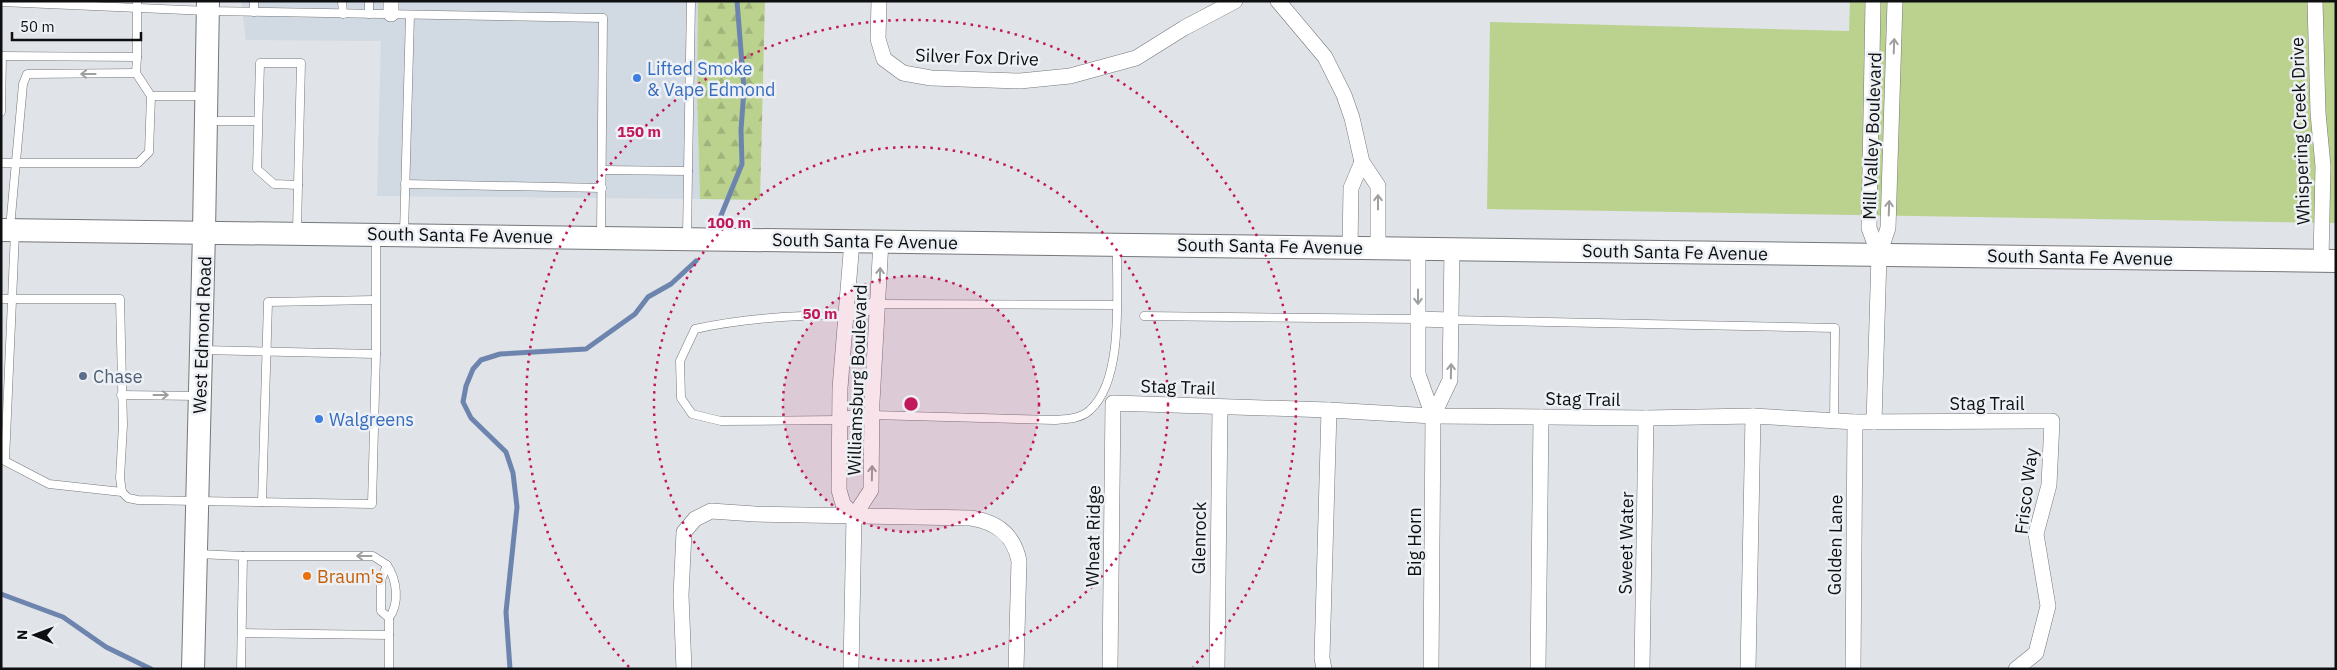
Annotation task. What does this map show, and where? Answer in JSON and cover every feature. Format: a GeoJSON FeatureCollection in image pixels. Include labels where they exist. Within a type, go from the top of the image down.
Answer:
{"type":"FeatureCollection","features":[{"type":"Feature","properties":{"kind":"main road","name":"West Edmond Road"},"geometry":{"type":"LineString","coordinates":[[193,669],[208,6]]}},
{"type":"Feature","properties":{"kind":"main road","name":"South Santa Fe Avenue"},"geometry":{"type":"LineString","coordinates":[[9,230],[2328,261]]}},
{"type":"Feature","properties":{"kind":"street","name":"Silver Fox Drive"},"geometry":{"type":"LineString","coordinates":[[879,1],[878,39],[884,59],[903,73],[931,78],[1020,81],[1070,76],[1136,58],[1184,28],[1236,1]]}},
{"type":"Feature","properties":{"kind":"street"},"geometry":{"type":"LineString","coordinates":[[1278,1],[1325,57],[1344,95],[1352,118],[1362,162],[1378,186],[1378,248]]}},
{"type":"Feature","properties":{"kind":"street","name":"Mill Valley Boulevard"},"geometry":{"type":"LineString","coordinates":[[1873,1],[1869,228],[1879,255]]}},
{"type":"Feature","properties":{"kind":"street","name":"Mill Valley Boulevard"},"geometry":{"type":"LineString","coordinates":[[1879,255],[1888,228],[1895,1]]}},
{"type":"Feature","properties":{"kind":"street","name":"Whispering Creek Drive"},"geometry":{"type":"LineString","coordinates":[[2315,1],[2318,113],[2328,261]]}},
{"type":"Feature","properties":{"kind":"street"},"geometry":{"type":"LineString","coordinates":[[1350,247],[1351,188],[1362,162]]}},
{"type":"Feature","properties":{"kind":"street","name":"Williamsburg Boulevard"},"geometry":{"type":"LineString","coordinates":[[852,240],[840,420],[839,490],[844,504],[854,516],[871,490],[872,415],[881,241]]}},
{"type":"Feature","properties":{"kind":"street","name":"Big Horn"},"geometry":{"type":"LineString","coordinates":[[1418,248],[1418,374],[1433,416],[1431,669]]}},
{"type":"Feature","properties":{"kind":"street","name":"Big Horn"},"geometry":{"type":"LineString","coordinates":[[1433,416],[1450,380],[1452,249]]}},
{"type":"Feature","properties":{"kind":"street"},"geometry":{"type":"LineString","coordinates":[[1874,422],[1879,255]]}},
{"type":"Feature","properties":{"kind":"street"},"geometry":{"type":"LineString","coordinates":[[846,315],[878,304]]}},
{"type":"Feature","properties":{"kind":"street"},"geometry":{"type":"LineString","coordinates":[[1418,319],[1451,320]]}},
{"type":"Feature","properties":{"kind":"street","name":"Stag Trail"},"geometry":{"type":"LineString","coordinates":[[1113,404],[1329,410],[1433,416],[1646,418],[1753,416],[1855,422],[2052,421]]}},
{"type":"Feature","properties":{"kind":"street","name":"Wheat Ridge"},"geometry":{"type":"LineString","coordinates":[[1110,669],[1113,404]]}},
{"type":"Feature","properties":{"kind":"street","name":"Glenrock"},"geometry":{"type":"LineString","coordinates":[[1217,669],[1220,407]]}},
{"type":"Feature","properties":{"kind":"street"},"geometry":{"type":"LineString","coordinates":[[1324,669],[1322,658],[1329,410]]}},
{"type":"Feature","properties":{"kind":"street"},"geometry":{"type":"LineString","coordinates":[[840,420],[872,415]]}},
{"type":"Feature","properties":{"kind":"street"},"geometry":{"type":"LineString","coordinates":[[1748,669],[1753,416]]}},
{"type":"Feature","properties":{"kind":"street"},"geometry":{"type":"LineString","coordinates":[[1538,669],[1541,417]]}},
{"type":"Feature","properties":{"kind":"street","name":"Sweet Water"},"geometry":{"type":"LineString","coordinates":[[1642,669],[1646,418]]}},
{"type":"Feature","properties":{"kind":"street","name":"Frisco Way"},"geometry":{"type":"LineString","coordinates":[[2016,669],[2036,653],[2048,606],[2036,534],[2049,485],[2052,421]]}},
{"type":"Feature","properties":{"kind":"street","name":"Golden Lane"},"geometry":{"type":"LineString","coordinates":[[1853,669],[1855,422]]}},
{"type":"Feature","properties":{"kind":"street"},"geometry":{"type":"LineString","coordinates":[[684,669],[682,594],[684,532],[695,519],[711,511],[971,518],[993,523],[1014,544],[1018,561],[1016,669]]}},
{"type":"Feature","properties":{"kind":"street"},"geometry":{"type":"LineString","coordinates":[[851,669],[854,516]]}},
{"type":"Feature","properties":{"kind":"lane"},"geometry":{"type":"LineString","coordinates":[[254,1],[254,12]]}},
{"type":"Feature","properties":{"kind":"lane"},"geometry":{"type":"LineString","coordinates":[[342,1],[343,14]]}},
{"type":"Feature","properties":{"kind":"lane"},"geometry":{"type":"LineString","coordinates":[[368,14],[369,1]]}},
{"type":"Feature","properties":{"kind":"lane"},"geometry":{"type":"LineString","coordinates":[[687,239],[692,1]]}},
{"type":"Feature","properties":{"kind":"lane"},"geometry":{"type":"LineString","coordinates":[[1,2],[208,6],[254,12],[343,14],[368,14],[391,8],[410,15],[603,18],[601,237]]}},
{"type":"Feature","properties":{"kind":"lane"},"geometry":{"type":"LineString","coordinates":[[1,163],[138,163],[149,152],[151,96],[136,73],[137,4]]}},
{"type":"Feature","properties":{"kind":"lane"},"geometry":{"type":"LineString","coordinates":[[404,235],[410,15]]}},
{"type":"Feature","properties":{"kind":"lane"},"geometry":{"type":"LineString","coordinates":[[1,112],[2,56],[137,57]]}},
{"type":"Feature","properties":{"kind":"lane"},"geometry":{"type":"LineString","coordinates":[[297,233],[301,62],[260,63],[257,169],[274,184],[298,185]]}},
{"type":"Feature","properties":{"kind":"lane"},"geometry":{"type":"LineString","coordinates":[[136,73],[27,74],[22,84],[16,180],[12,195],[9,230],[12,299],[3,460],[49,484],[122,492],[128,498],[138,500],[372,504],[376,354],[376,234]]}},
{"type":"Feature","properties":{"kind":"lane"},"geometry":{"type":"LineString","coordinates":[[151,96],[207,96]]}},
{"type":"Feature","properties":{"kind":"lane"},"geometry":{"type":"LineString","coordinates":[[206,121],[258,121]]}},
{"type":"Feature","properties":{"kind":"lane"},"geometry":{"type":"LineString","coordinates":[[602,170],[688,171]]}},
{"type":"Feature","properties":{"kind":"lane"},"geometry":{"type":"LineString","coordinates":[[405,184],[602,188]]}},
{"type":"Feature","properties":{"kind":"lane"},"geometry":{"type":"LineString","coordinates":[[872,415],[1054,420],[1075,418],[1090,411],[1099,400],[1109,380],[1116,346],[1117,244]]}},
{"type":"Feature","properties":{"kind":"lane"},"geometry":{"type":"LineString","coordinates":[[1,299],[120,299],[122,492]]}},
{"type":"Feature","properties":{"kind":"lane"},"geometry":{"type":"LineString","coordinates":[[262,502],[268,302],[375,300]]}},
{"type":"Feature","properties":{"kind":"lane"},"geometry":{"type":"LineString","coordinates":[[878,304],[1116,305]]}},
{"type":"Feature","properties":{"kind":"lane"},"geometry":{"type":"LineString","coordinates":[[840,420],[721,422],[692,414],[682,398],[680,361],[696,329],[720,324],[801,315],[846,315]]}},
{"type":"Feature","properties":{"kind":"lane"},"geometry":{"type":"LineString","coordinates":[[1144,316],[1418,319]]}},
{"type":"Feature","properties":{"kind":"lane"},"geometry":{"type":"LineString","coordinates":[[1451,320],[1835,328],[1834,421]]}},
{"type":"Feature","properties":{"kind":"lane"},"geometry":{"type":"LineString","coordinates":[[201,350],[376,354]]}},
{"type":"Feature","properties":{"kind":"lane"},"geometry":{"type":"LineString","coordinates":[[121,395],[200,396]]}},
{"type":"Feature","properties":{"kind":"lane"},"geometry":{"type":"LineString","coordinates":[[196,554],[373,556],[387,565],[395,578],[395,610],[389,618],[389,669]]}},
{"type":"Feature","properties":{"kind":"lane"},"geometry":{"type":"LineString","coordinates":[[241,669],[242,556]]}},
{"type":"Feature","properties":{"kind":"lane"},"geometry":{"type":"LineString","coordinates":[[387,565],[381,580],[381,611],[389,618]]}},
{"type":"Feature","properties":{"kind":"lane"},"geometry":{"type":"LineString","coordinates":[[242,633],[389,635]]}},
{"type":"Feature","properties":{"kind":"shaded area"},"geometry":{"type":"Polygon","coordinates":[[[241,1],[698,1],[697,95],[700,199],[377,196],[381,41],[246,40],[241,1]]]}},
{"type":"Feature","properties":{"kind":"green space"},"geometry":{"type":"Polygon","coordinates":[[[698,1],[765,1],[760,200],[700,199],[697,95],[698,1]]]}},
{"type":"Feature","properties":{"kind":"green space"},"geometry":{"type":"Polygon","coordinates":[[[1850,1],[2336,1],[2336,223],[1487,209],[1490,22],[1849,31],[1850,1]]]}},
{"type":"Feature","properties":{"kind":"waterway"},"geometry":{"type":"LineString","coordinates":[[720,218],[742,164],[741,130],[744,89],[737,1]]}},
{"type":"Feature","properties":{"kind":"waterway"},"geometry":{"type":"LineString","coordinates":[[510,669],[506,612],[517,507],[513,473],[506,452],[471,418],[463,402],[466,386],[473,369],[481,360],[500,354],[586,349],[635,314],[648,297],[671,284],[696,261]]}},
{"type":"Feature","properties":{"kind":"waterway"},"geometry":{"type":"LineString","coordinates":[[1,594],[63,617],[106,647],[151,669]]}},
{"type":"Feature","properties":{"kind":"place","name":"Lifted Smoke & Vape Edmond"},"geometry":{"type":"Point","coordinates":[637,78]}},
{"type":"Feature","properties":{"kind":"place","name":"Chase"},"geometry":{"type":"Point","coordinates":[83,376]}},
{"type":"Feature","properties":{"kind":"place","name":"Walgreens"},"geometry":{"type":"Point","coordinates":[319,419]}},
{"type":"Feature","properties":{"kind":"place","name":"Braum's"},"geometry":{"type":"Point","coordinates":[307,576]}}]}
